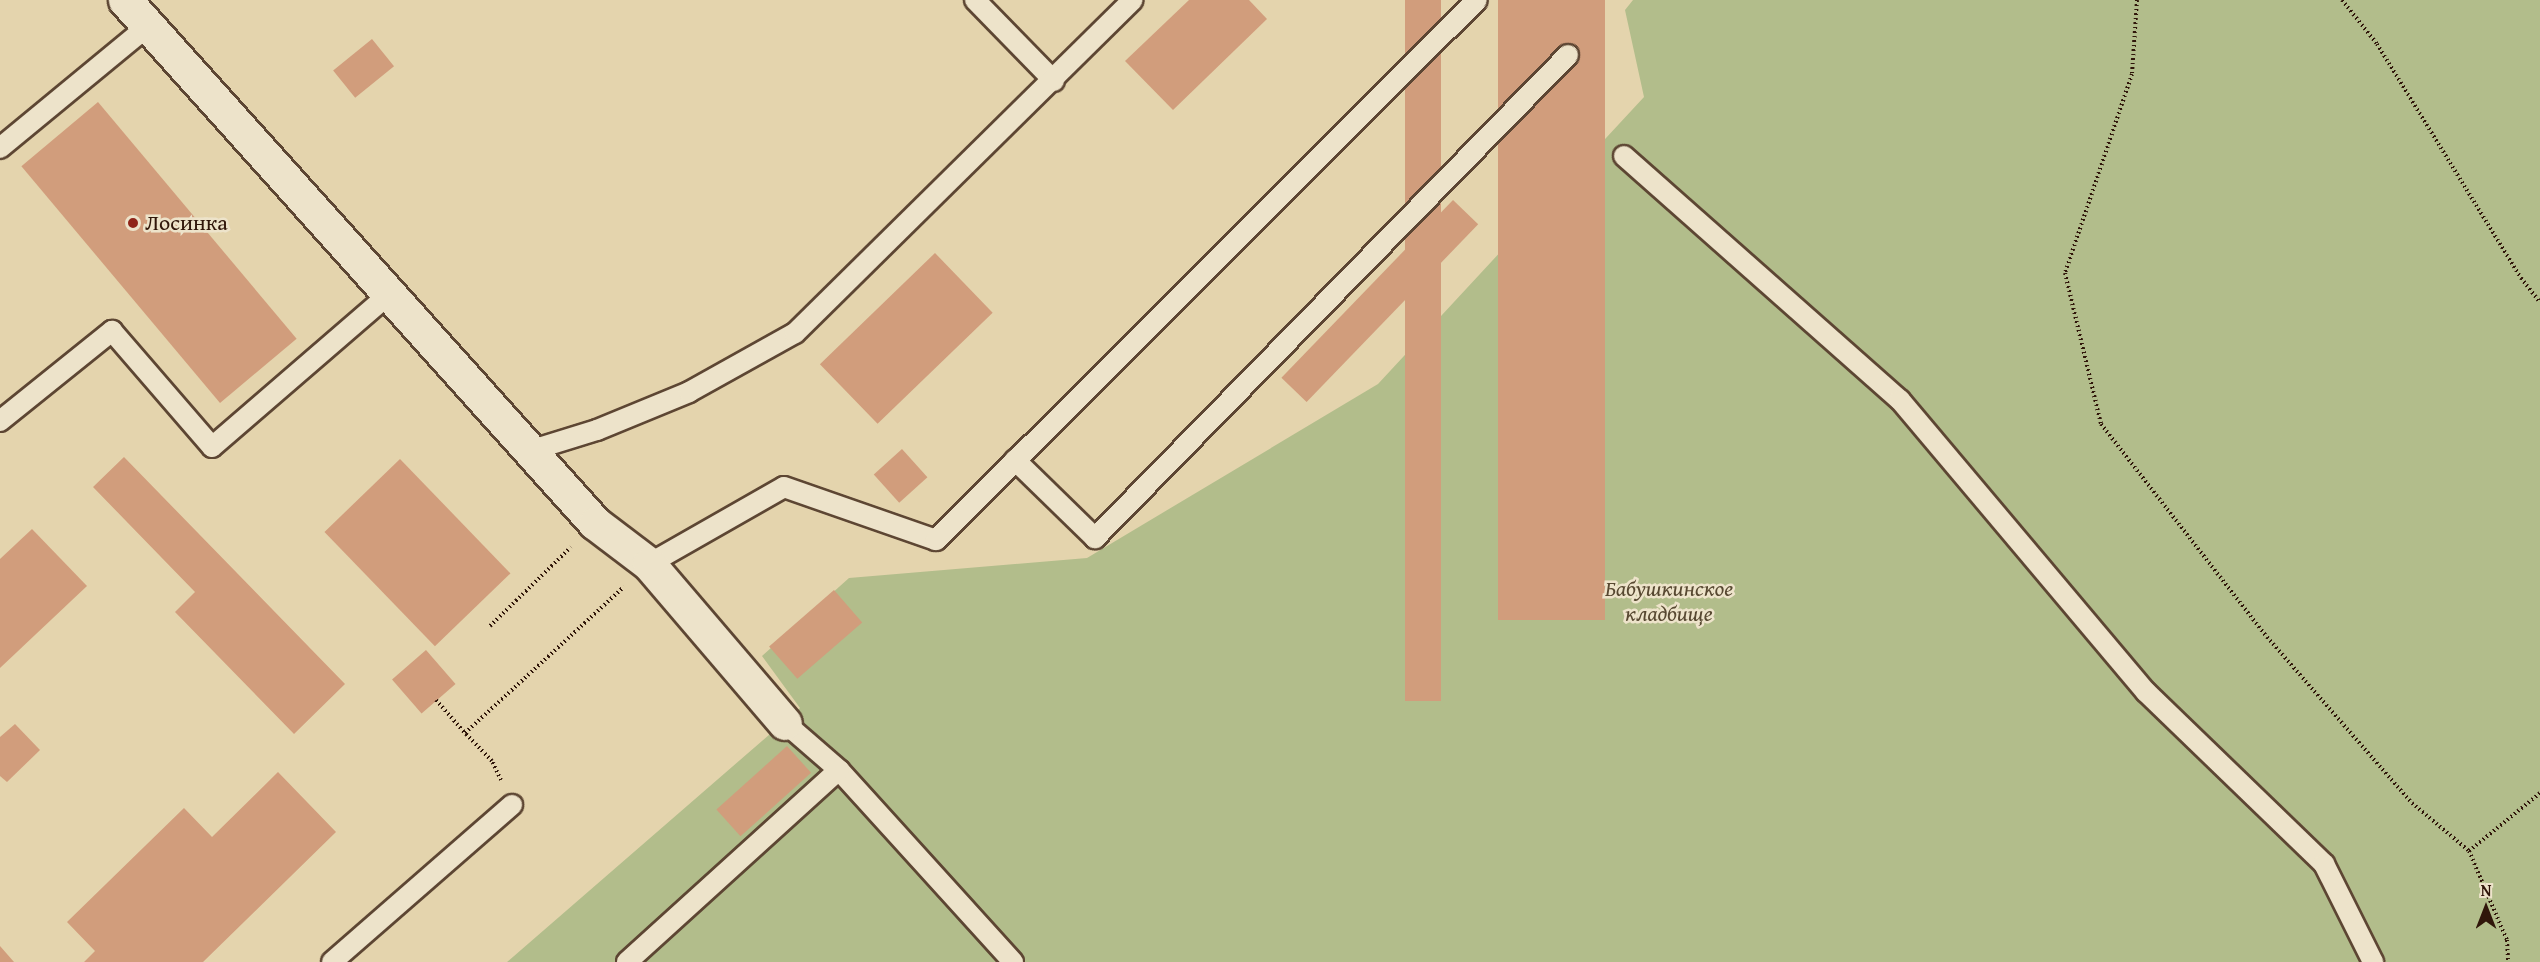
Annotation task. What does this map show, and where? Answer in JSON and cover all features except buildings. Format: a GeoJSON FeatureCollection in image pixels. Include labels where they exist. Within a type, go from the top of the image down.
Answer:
{"type":"FeatureCollection","features":[{"type":"Feature","properties":{"kind":"street"},"geometry":{"type":"LineString","coordinates":[[125,0],[529,452],[595,523],[649,564],[785,723]]}},
{"type":"Feature","properties":{"kind":"lane"},"geometry":{"type":"LineString","coordinates":[[975,0],[1054,81]]}},
{"type":"Feature","properties":{"kind":"lane"},"geometry":{"type":"LineString","coordinates":[[529,452],[597,430],[689,392],[795,333],[1054,81],[1133,0]]}},
{"type":"Feature","properties":{"kind":"lane"},"geometry":{"type":"LineString","coordinates":[[649,564],[784,487],[936,540],[1477,0]]}},
{"type":"Feature","properties":{"kind":"lane"},"geometry":{"type":"LineString","coordinates":[[0,148],[148,26]]}},
{"type":"Feature","properties":{"kind":"lane"},"geometry":{"type":"LineString","coordinates":[[1015,460],[1095,538],[1568,55]]}},
{"type":"Feature","properties":{"kind":"lane"},"geometry":{"type":"LineString","coordinates":[[1624,156],[1900,400],[2146,692],[2324,864],[2373,962]]}},
{"type":"Feature","properties":{"kind":"lane"},"geometry":{"type":"LineString","coordinates":[[0,422],[112,331],[212,447],[388,295]]}},
{"type":"Feature","properties":{"kind":"lane"},"geometry":{"type":"LineString","coordinates":[[785,723],[839,770],[1013,962]]}},
{"type":"Feature","properties":{"kind":"lane"},"geometry":{"type":"LineString","coordinates":[[627,962],[839,770]]}},
{"type":"Feature","properties":{"kind":"lane"},"geometry":{"type":"LineString","coordinates":[[332,962],[512,805]]}},
{"type":"Feature","properties":{"kind":"path"},"geometry":{"type":"LineString","coordinates":[[2137,0],[2132,74],[2065,273],[2101,424],[2274,646],[2412,803],[2469,851],[2507,940],[2508,962]]}},
{"type":"Feature","properties":{"kind":"path"},"geometry":{"type":"LineString","coordinates":[[2342,0],[2377,44],[2521,278],[2540,302]]}},
{"type":"Feature","properties":{"kind":"path"},"geometry":{"type":"LineString","coordinates":[[490,626],[595,523]]}},
{"type":"Feature","properties":{"kind":"path"},"geometry":{"type":"LineString","coordinates":[[465,733],[649,564]]}},
{"type":"Feature","properties":{"kind":"path"},"geometry":{"type":"LineString","coordinates":[[436,700],[492,761],[512,805]]}},
{"type":"Feature","properties":{"kind":"path"},"geometry":{"type":"LineString","coordinates":[[2469,851],[2540,793]]}},
{"type":"Feature","properties":{"kind":"green space","name":"Бабушкинское кладбище"},"geometry":{"type":"Polygon","coordinates":[[[1633,0],[2540,0],[2540,962],[507,962],[800,708],[762,656],[849,578],[1087,558],[1378,384],[1644,97],[1625,10],[1633,0]]]}},
{"type":"Feature","properties":{"kind":"place","name":"Лосинка"},"geometry":{"type":"Point","coordinates":[133,223]}}]}
